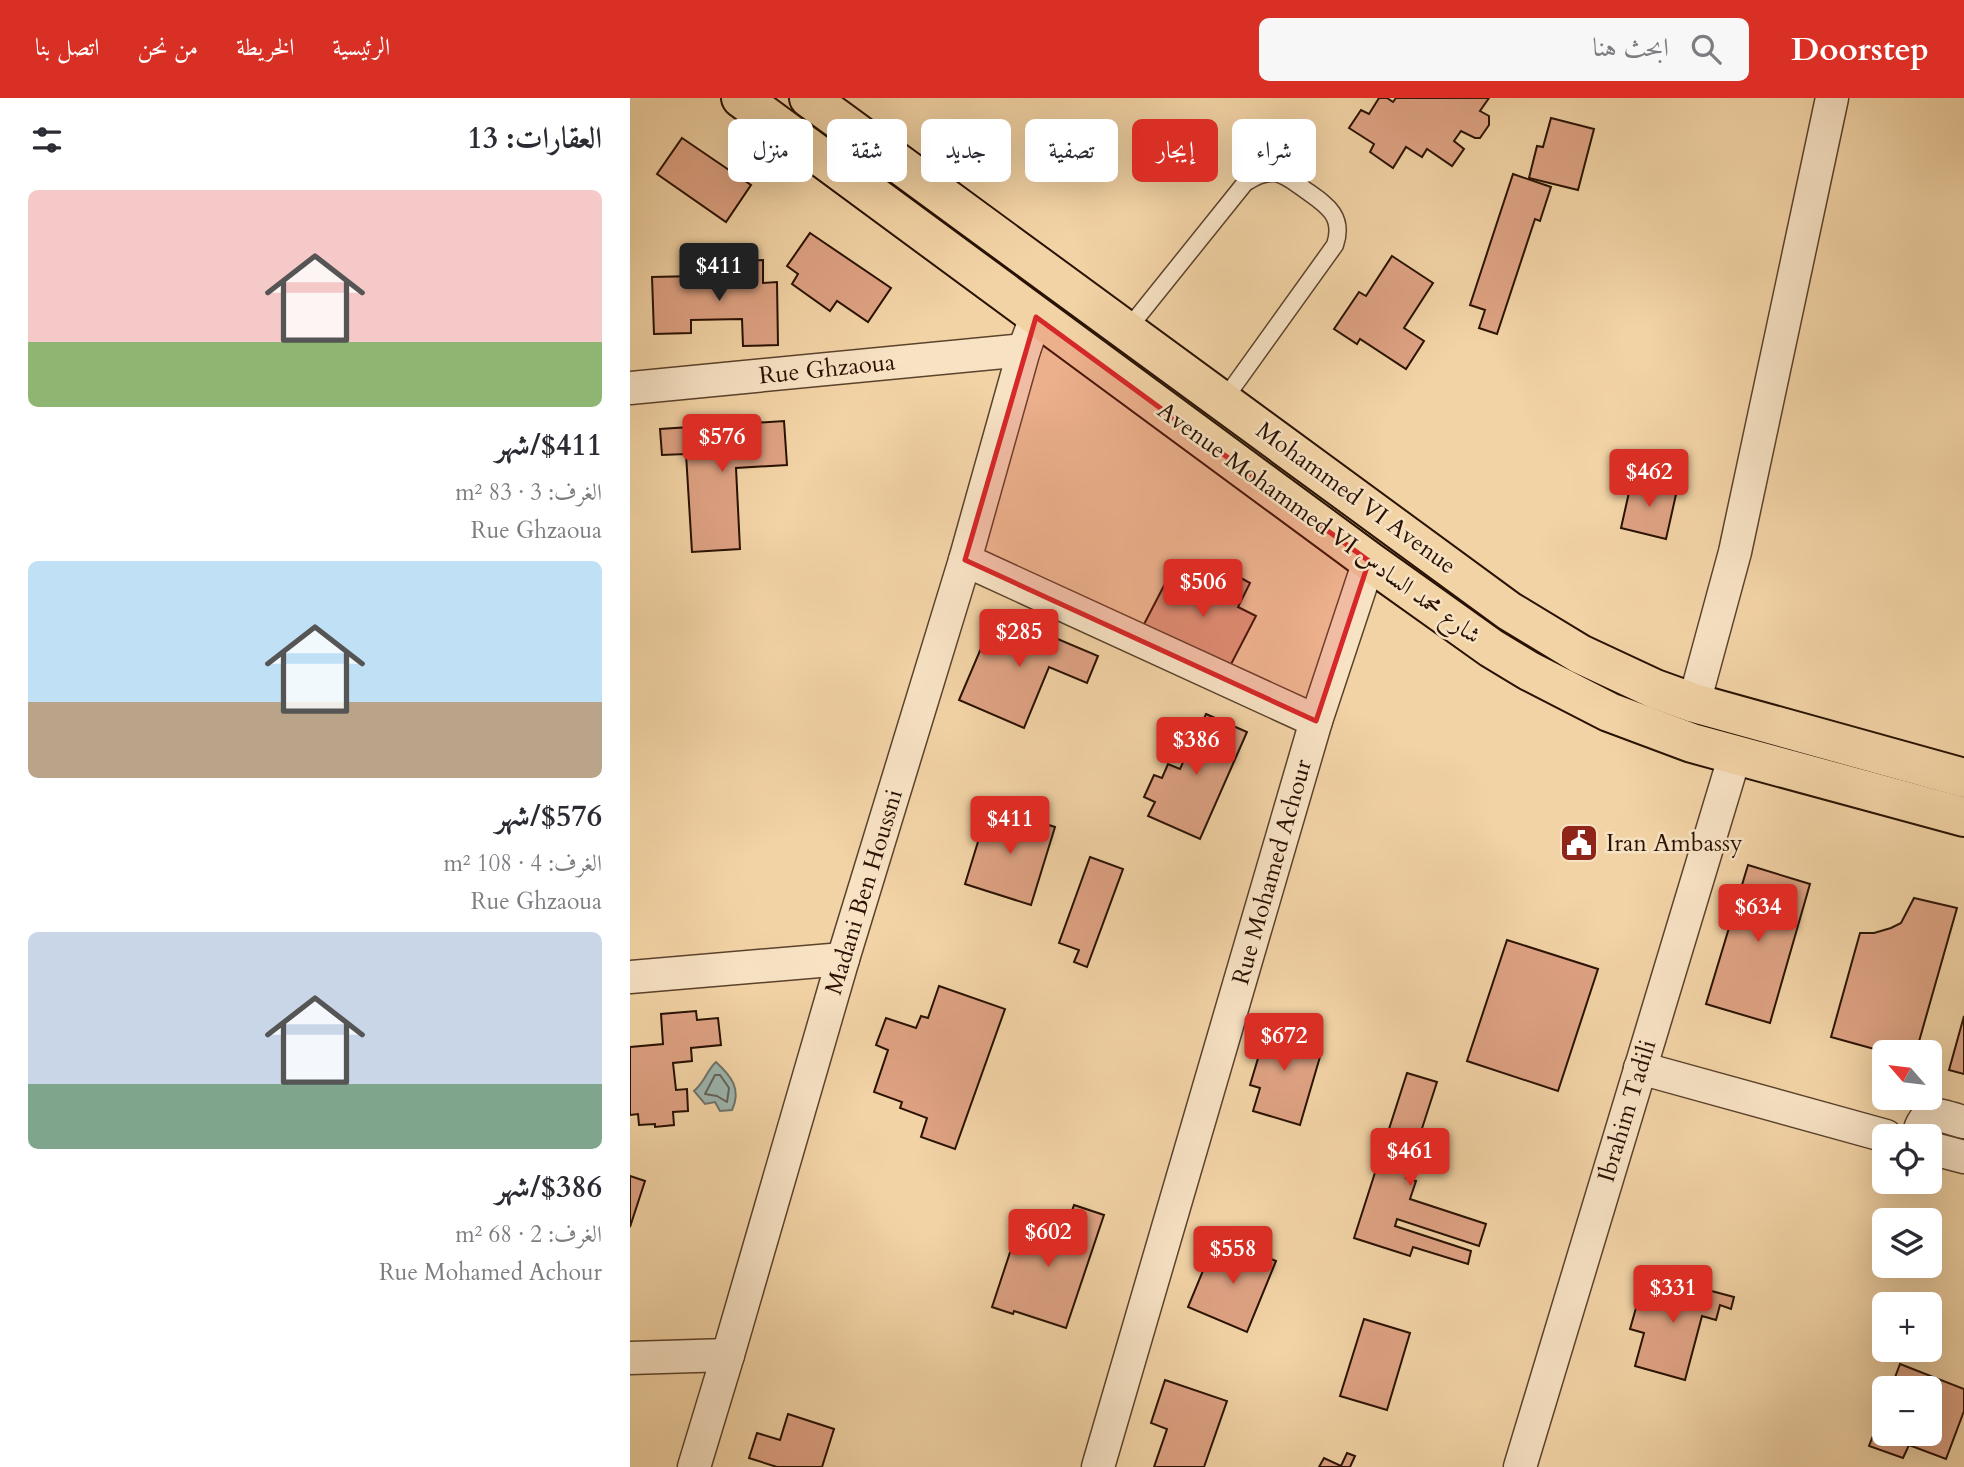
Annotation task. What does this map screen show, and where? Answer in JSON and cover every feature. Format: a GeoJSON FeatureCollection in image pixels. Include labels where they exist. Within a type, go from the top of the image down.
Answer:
{"type":"FeatureCollection","features":[{"type":"Feature","properties":{"kind":"main road","name":"Avenue Mohammed VI شارع محمد السادس"},"geometry":{"type":"LineString","coordinates":[[741,98],[1030,334],[1369,561],[1491,648],[1568,693],[1650,729],[1964,817]]}},
{"type":"Feature","properties":{"kind":"main road","name":"Mohammed VI Avenue"},"geometry":{"type":"LineString","coordinates":[[809,98],[1509,611],[1544,633],[1617,672],[1694,703],[1964,778]]}},
{"type":"Feature","properties":{"kind":"street"},"geometry":{"type":"LineString","coordinates":[[1694,703],[1735,552],[1832,98]]}},
{"type":"Feature","properties":{"kind":"street","name":"Rue Ghzaoua"},"geometry":{"type":"LineString","coordinates":[[630,388],[1030,334]]}},
{"type":"Feature","properties":{"kind":"street","name":"Madani Ben Houssni"},"geometry":{"type":"LineString","coordinates":[[694,1467],[1030,334]]}},
{"type":"Feature","properties":{"kind":"street"},"geometry":{"type":"LineString","coordinates":[[965,560],[1316,720]]}},
{"type":"Feature","properties":{"kind":"street","name":"Rue Mohamed Achour"},"geometry":{"type":"LineString","coordinates":[[1098,1467],[1316,720],[1369,561]]}},
{"type":"Feature","properties":{"kind":"street","name":"Ibrahim Tadili"},"geometry":{"type":"LineString","coordinates":[[1523,1466],[1735,755]]}},
{"type":"Feature","properties":{"kind":"street"},"geometry":{"type":"LineString","coordinates":[[630,977],[843,959]]}},
{"type":"Feature","properties":{"kind":"street"},"geometry":{"type":"LineString","coordinates":[[1640,1068],[1872,1132]]}},
{"type":"Feature","properties":{"kind":"street"},"geometry":{"type":"LineString","coordinates":[[1921,1124],[1934,1114],[1964,1122]]}},
{"type":"Feature","properties":{"kind":"street"},"geometry":{"type":"LineString","coordinates":[[1942,1151],[1964,1157]]}},
{"type":"Feature","properties":{"kind":"street"},"geometry":{"type":"LineString","coordinates":[[630,1358],[729,1356]]}},
{"type":"Feature","properties":{"kind":"lane"},"geometry":{"type":"LineString","coordinates":[[1127,330],[1245,183],[1258,175],[1273,173],[1284,176],[1329,207],[1337,221],[1339,233],[1335,245],[1223,401]]}},
{"type":"Feature","properties":{"kind":"highlighted area"},"geometry":{"type":"Polygon","coordinates":[[[1036,317],[1369,561],[1316,721],[965,560],[1036,317]]]}},
{"type":"Feature","properties":{"kind":"water"},"geometry":{"type":"Polygon","coordinates":[[[716,1062],[726,1072],[735,1089],[732,1110],[720,1111],[715,1102],[705,1104],[694,1091],[716,1062]]]}},
{"type":"Feature","properties":{"kind":"building"},"geometry":{"type":"Polygon","coordinates":[[[1379,98],[1387,98],[1393,102],[1396,98],[1489,98],[1480,111],[1489,116],[1489,125],[1480,138],[1461,131],[1454,141],[1464,149],[1452,166],[1427,149],[1422,157],[1406,147],[1393,168],[1370,152],[1374,144],[1349,128],[1361,110],[1369,114],[1379,98]]]}},
{"type":"Feature","properties":{"kind":"building"},"geometry":{"type":"Polygon","coordinates":[[[1551,118],[1594,129],[1578,190],[1529,178],[1537,146],[1543,147],[1551,118]]]}},
{"type":"Feature","properties":{"kind":"building"},"geometry":{"type":"Polygon","coordinates":[[[682,138],[728,169],[728,182],[747,182],[751,185],[726,222],[657,174],[682,138]]]}},
{"type":"Feature","properties":{"kind":"building"},"geometry":{"type":"Polygon","coordinates":[[[1513,174],[1551,187],[1540,221],[1535,219],[1497,334],[1479,328],[1485,310],[1470,305],[1513,174]]]}},
{"type":"Feature","properties":{"kind":"building"},"geometry":{"type":"Polygon","coordinates":[[[810,233],[891,288],[868,322],[837,301],[830,311],[792,284],[798,274],[787,266],[810,233]]]}},
{"type":"Feature","properties":{"kind":"building"},"geometry":{"type":"Polygon","coordinates":[[[1392,256],[1433,283],[1404,328],[1424,341],[1406,369],[1360,339],[1357,344],[1334,329],[1359,292],[1366,296],[1392,256]]]}},
{"type":"Feature","properties":{"kind":"building"},"geometry":{"type":"Polygon","coordinates":[[[763,260],[763,283],[777,282],[778,345],[743,346],[742,319],[691,320],[691,333],[654,334],[652,277],[742,275],[742,261],[763,260]]]}},
{"type":"Feature","properties":{"kind":"building"},"geometry":{"type":"Polygon","coordinates":[[[784,421],[787,465],[736,468],[740,549],[692,552],[686,454],[662,455],[660,429],[784,421]]]}},
{"type":"Feature","properties":{"kind":"building"},"geometry":{"type":"Polygon","coordinates":[[[1632,479],[1677,490],[1666,539],[1621,528],[1632,479]]]}},
{"type":"Feature","properties":{"kind":"building"},"geometry":{"type":"Polygon","coordinates":[[[1230,572],[1250,583],[1238,607],[1256,616],[1227,672],[1142,628],[1168,578],[1187,589],[1193,578],[1219,592],[1230,572]]]}},
{"type":"Feature","properties":{"kind":"building"},"geometry":{"type":"Polygon","coordinates":[[[996,613],[1098,656],[1087,683],[1049,667],[1024,728],[959,700],[996,613]]]}},
{"type":"Feature","properties":{"kind":"building"},"geometry":{"type":"Polygon","coordinates":[[[1206,714],[1247,732],[1200,839],[1148,816],[1155,802],[1144,797],[1154,775],[1162,778],[1168,764],[1180,769],[1185,758],[1173,752],[1182,733],[1195,739],[1206,714]]]}},
{"type":"Feature","properties":{"kind":"building"},"geometry":{"type":"Polygon","coordinates":[[[989,806],[1055,827],[1031,905],[965,884],[989,806]]]}},
{"type":"Feature","properties":{"kind":"building"},"geometry":{"type":"Polygon","coordinates":[[[1090,857],[1123,869],[1087,967],[1074,962],[1079,950],[1059,943],[1090,857]]]}},
{"type":"Feature","properties":{"kind":"building"},"geometry":{"type":"Polygon","coordinates":[[[1748,865],[1810,884],[1770,1023],[1706,1004],[1748,865]]]}},
{"type":"Feature","properties":{"kind":"building"},"geometry":{"type":"Polygon","coordinates":[[[1914,898],[1957,908],[1919,1040],[1872,1040],[1872,1048],[1831,1037],[1860,933],[1874,933],[1901,923],[1914,898]]]}},
{"type":"Feature","properties":{"kind":"building"},"geometry":{"type":"Polygon","coordinates":[[[1507,940],[1598,969],[1558,1091],[1467,1061],[1507,940]]]}},
{"type":"Feature","properties":{"kind":"building"},"geometry":{"type":"Polygon","coordinates":[[[939,986],[1005,1009],[955,1149],[921,1137],[927,1118],[900,1108],[902,1102],[874,1092],[888,1050],[876,1045],[886,1018],[916,1028],[921,1016],[928,1018],[939,986]]]}},
{"type":"Feature","properties":{"kind":"building"},"geometry":{"type":"Polygon","coordinates":[[[696,1011],[697,1020],[718,1018],[721,1045],[691,1048],[692,1061],[673,1063],[676,1090],[687,1089],[688,1111],[673,1112],[674,1125],[639,1125],[638,1114],[630,1115],[630,1047],[663,1044],[661,1014],[696,1011]]]}},
{"type":"Feature","properties":{"kind":"building"},"geometry":{"type":"Polygon","coordinates":[[[1271,1015],[1297,1022],[1292,1042],[1322,1050],[1300,1125],[1253,1111],[1260,1088],[1250,1085],[1271,1015]]]}},
{"type":"Feature","properties":{"kind":"building"},"geometry":{"type":"Polygon","coordinates":[[[1964,1016],[1964,1074],[1949,1070],[1964,1016]]]}},
{"type":"Feature","properties":{"kind":"building"},"geometry":{"type":"Polygon","coordinates":[[[1407,1073],[1437,1082],[1406,1178],[1416,1181],[1410,1199],[1486,1224],[1479,1246],[1397,1219],[1395,1226],[1471,1251],[1468,1264],[1413,1247],[1410,1256],[1354,1238],[1407,1073]]]}},
{"type":"Feature","properties":{"kind":"building"},"geometry":{"type":"Polygon","coordinates":[[[630,1176],[645,1181],[630,1227],[630,1176]]]}},
{"type":"Feature","properties":{"kind":"building"},"geometry":{"type":"Polygon","coordinates":[[[1074,1205],[1104,1215],[1066,1328],[1014,1311],[1013,1314],[992,1307],[1020,1222],[1063,1237],[1074,1205]]]}},
{"type":"Feature","properties":{"kind":"building"},"geometry":{"type":"Polygon","coordinates":[[[1225,1239],[1276,1261],[1247,1332],[1188,1307],[1207,1261],[1214,1264],[1225,1239]]]}},
{"type":"Feature","properties":{"kind":"building"},"geometry":{"type":"Polygon","coordinates":[[[1673,1277],[1691,1281],[1689,1285],[1734,1297],[1731,1309],[1720,1305],[1716,1320],[1702,1316],[1685,1380],[1635,1366],[1644,1333],[1630,1329],[1642,1287],[1669,1294],[1673,1277]]]}},
{"type":"Feature","properties":{"kind":"building"},"geometry":{"type":"Polygon","coordinates":[[[1364,1319],[1410,1333],[1387,1410],[1340,1396],[1364,1319]]]}},
{"type":"Feature","properties":{"kind":"building"},"geometry":{"type":"Polygon","coordinates":[[[1900,1364],[1931,1376],[1896,1376],[1900,1364]]]}},
{"type":"Feature","properties":{"kind":"building"},"geometry":{"type":"Polygon","coordinates":[[[1165,1380],[1227,1401],[1204,1467],[1154,1467],[1167,1429],[1151,1423],[1165,1380]]]}},
{"type":"Feature","properties":{"kind":"building"},"geometry":{"type":"Polygon","coordinates":[[[1942,1380],[1964,1389],[1964,1411],[1946,1459],[1912,1446],[1942,1446],[1942,1380]]]}},
{"type":"Feature","properties":{"kind":"building"},"geometry":{"type":"Polygon","coordinates":[[[788,1414],[834,1429],[822,1467],[777,1467],[749,1458],[757,1433],[780,1440],[788,1414]]]}},
{"type":"Feature","properties":{"kind":"building"},"geometry":{"type":"Polygon","coordinates":[[[1872,1438],[1872,1446],[1909,1446],[1903,1458],[1869,1446],[1872,1438]]]}},
{"type":"Feature","properties":{"kind":"building"},"geometry":{"type":"Polygon","coordinates":[[[1347,1453],[1355,1456],[1350,1467],[1319,1467],[1324,1458],[1341,1466],[1347,1453]]]}},
{"type":"Feature","properties":{"kind":"place","name":"Iran Ambassy"},"geometry":{"type":"Point","coordinates":[1579,843]}}]}
